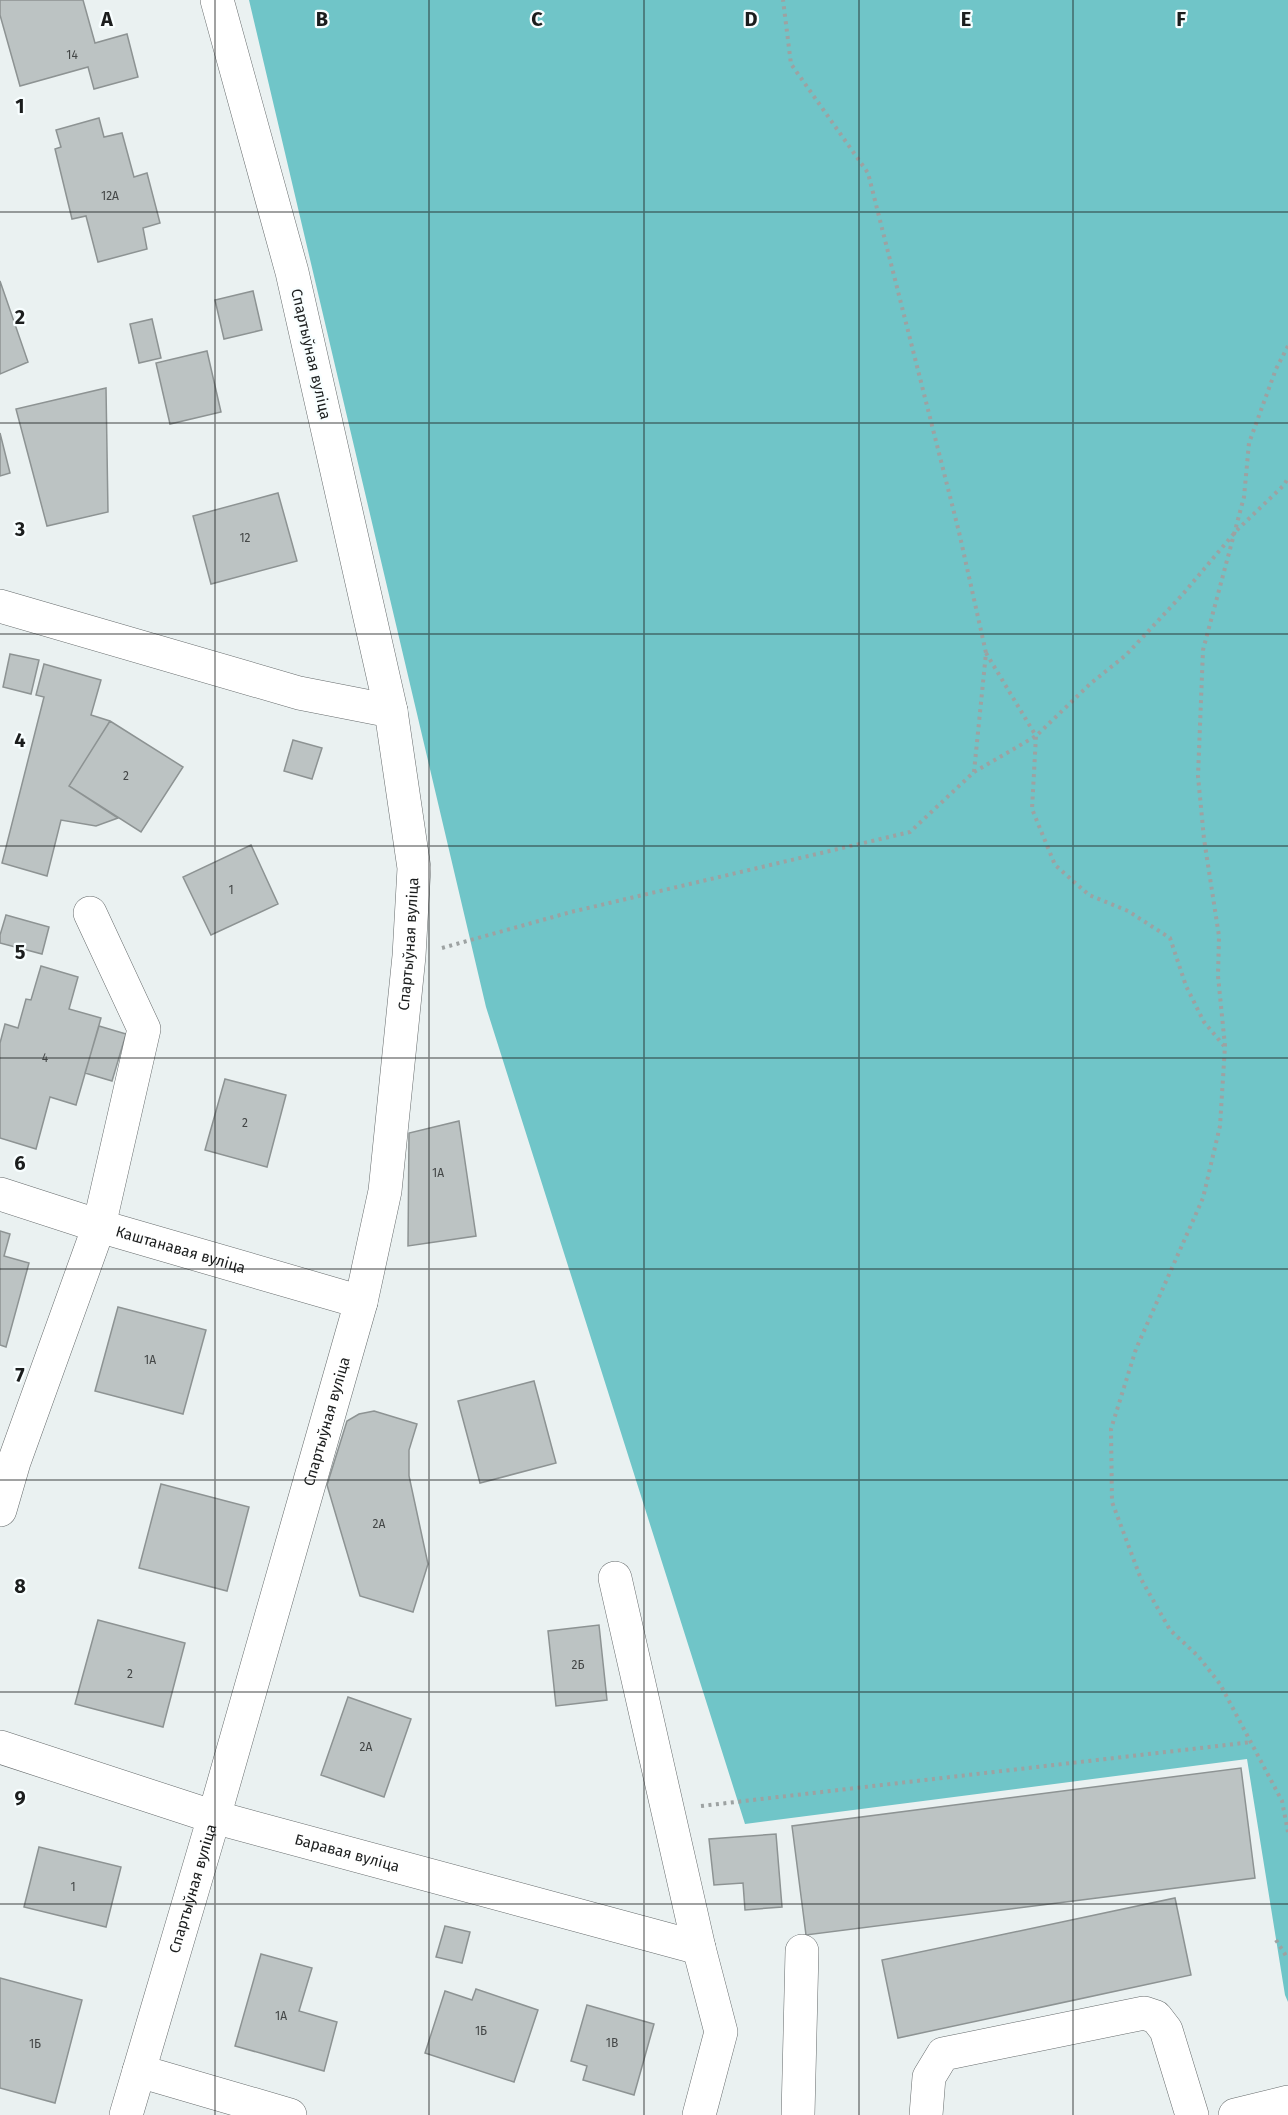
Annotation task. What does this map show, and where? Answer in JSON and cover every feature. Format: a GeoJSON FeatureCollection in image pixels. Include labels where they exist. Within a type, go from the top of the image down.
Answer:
{"type":"FeatureCollection","features":[{"type":"Feature","properties":{"kind":"street","name":"Спартыўная вуліца"},"geometry":{"type":"LineString","coordinates":[[126,2115],[361,1302],[385,1191],[410,956],[414,868],[391,711],[292,272],[217,0]]}},
{"type":"Feature","properties":{"kind":"street"},"geometry":{"type":"LineString","coordinates":[[0,606],[299,693],[391,711]]}},
{"type":"Feature","properties":{"kind":"street"},"geometry":{"type":"LineString","coordinates":[[0,1510],[7,1460],[99,1226],[144,1029],[90,913]]}},
{"type":"Feature","properties":{"kind":"street","name":"Каштанавая вуліца"},"geometry":{"type":"LineString","coordinates":[[0,1194],[99,1226],[361,1302]]}},
{"type":"Feature","properties":{"kind":"street"},"geometry":{"type":"LineString","coordinates":[[615,1578],[699,1948],[721,2032],[699,2115]]}},
{"type":"Feature","properties":{"kind":"street","name":"Баравая вуліца"},"geometry":{"type":"LineString","coordinates":[[0,1747],[214,1817],[699,1948]]}},
{"type":"Feature","properties":{"kind":"street"},"geometry":{"type":"LineString","coordinates":[[798,2115],[802,1951]]}},
{"type":"Feature","properties":{"kind":"street"},"geometry":{"type":"LineString","coordinates":[[926,2115],[929,2077],[943,2054],[1144,2013],[1156,2017],[1166,2030],[1192,2115]]}},
{"type":"Feature","properties":{"kind":"street"},"geometry":{"type":"LineString","coordinates":[[139,2071],[290,2115]]}},
{"type":"Feature","properties":{"kind":"street"},"geometry":{"type":"LineString","coordinates":[[1235,2115],[1288,2102]]}},
{"type":"Feature","properties":{"kind":"path"},"geometry":{"type":"LineString","coordinates":[[783,0],[791,64],[868,173],[959,532],[986,652],[1036,736],[1032,809],[1055,864],[1089,896],[1128,911],[1170,938],[1186,986],[1204,1022],[1225,1046]]}},
{"type":"Feature","properties":{"kind":"path"},"geometry":{"type":"LineString","coordinates":[[1288,346],[1276,369],[1249,443],[1244,497],[1203,650],[1198,776],[1204,838],[1219,936],[1218,976],[1225,1046],[1220,1126],[1203,1198],[1136,1349],[1111,1429],[1113,1502],[1141,1579],[1170,1630],[1198,1656],[1220,1683],[1282,1801],[1288,1832]]}},
{"type":"Feature","properties":{"kind":"path"},"geometry":{"type":"LineString","coordinates":[[410,956],[571,912],[910,832],[974,772],[1036,736],[1090,684],[1126,655],[1183,594],[1236,531],[1284,485],[1288,478]]}},
{"type":"Feature","properties":{"kind":"path"},"geometry":{"type":"LineString","coordinates":[[974,772],[986,652]]}},
{"type":"Feature","properties":{"kind":"path"},"geometry":{"type":"LineString","coordinates":[[667,1809],[1252,1742]]}},
{"type":"Feature","properties":{"kind":"path"},"geometry":{"type":"LineString","coordinates":[[1276,1940],[1288,1959]]}},
{"type":"Feature","properties":{"kind":"shaded area"},"geometry":{"type":"Polygon","coordinates":[[[249,0],[1288,0],[1288,2002],[1247,1759],[745,1824],[486,1007],[249,0]]]}},
{"type":"Feature","properties":{"kind":"building"},"geometry":{"type":"Polygon","coordinates":[[[0,0],[83,0],[95,43],[127,34],[138,77],[94,89],[88,67],[20,86],[0,15],[0,0]]]}},
{"type":"Feature","properties":{"kind":"building"},"geometry":{"type":"Polygon","coordinates":[[[99,118],[104,137],[122,133],[134,177],[147,173],[160,223],[143,228],[147,249],[98,262],[86,216],[72,219],[55,149],[61,147],[56,130],[99,118]]]}},
{"type":"Feature","properties":{"kind":"building"},"geometry":{"type":"Polygon","coordinates":[[[0,281],[28,362],[0,374],[0,281]]]}},
{"type":"Feature","properties":{"kind":"building"},"geometry":{"type":"Polygon","coordinates":[[[253,291],[262,330],[224,339],[215,300],[253,291]]]}},
{"type":"Feature","properties":{"kind":"building"},"geometry":{"type":"Polygon","coordinates":[[[152,319],[161,358],[139,363],[130,324],[152,319]]]}},
{"type":"Feature","properties":{"kind":"building"},"geometry":{"type":"Polygon","coordinates":[[[207,351],[221,412],[170,424],[156,363],[207,351]]]}},
{"type":"Feature","properties":{"kind":"building"},"geometry":{"type":"Polygon","coordinates":[[[106,388],[108,512],[47,526],[16,409],[106,388]]]}},
{"type":"Feature","properties":{"kind":"building"},"geometry":{"type":"Polygon","coordinates":[[[0,433],[10,473],[0,476],[0,433]]]}},
{"type":"Feature","properties":{"kind":"building"},"geometry":{"type":"Polygon","coordinates":[[[278,493],[297,561],[211,584],[193,516],[278,493]]]}},
{"type":"Feature","properties":{"kind":"building"},"geometry":{"type":"Polygon","coordinates":[[[10,654],[39,660],[31,694],[3,687],[10,654]]]}},
{"type":"Feature","properties":{"kind":"building"},"geometry":{"type":"Polygon","coordinates":[[[44,664],[101,680],[91,715],[110,721],[69,786],[118,818],[96,826],[61,820],[47,876],[2,863],[44,697],[36,695],[44,664]]]}},
{"type":"Feature","properties":{"kind":"building"},"geometry":{"type":"Polygon","coordinates":[[[110,721],[183,767],[141,832],[69,786],[110,721]]]}},
{"type":"Feature","properties":{"kind":"building"},"geometry":{"type":"Polygon","coordinates":[[[293,740],[322,748],[312,779],[284,771],[293,740]]]}},
{"type":"Feature","properties":{"kind":"building"},"geometry":{"type":"Polygon","coordinates":[[[251,845],[278,904],[211,935],[183,877],[251,845]]]}},
{"type":"Feature","properties":{"kind":"building"},"geometry":{"type":"Polygon","coordinates":[[[6,915],[49,927],[42,954],[0,943],[6,915]]]}},
{"type":"Feature","properties":{"kind":"building"},"geometry":{"type":"Polygon","coordinates":[[[41,966],[78,977],[69,1009],[101,1018],[76,1105],[50,1097],[36,1149],[0,1138],[0,1043],[5,1024],[18,1028],[26,999],[31,1000],[41,966]]]}},
{"type":"Feature","properties":{"kind":"building"},"geometry":{"type":"Polygon","coordinates":[[[99,1026],[126,1034],[112,1081],[85,1073],[99,1026]]]}},
{"type":"Feature","properties":{"kind":"building"},"geometry":{"type":"Polygon","coordinates":[[[225,1079],[286,1095],[267,1167],[205,1150],[225,1079]]]}},
{"type":"Feature","properties":{"kind":"building"},"geometry":{"type":"Polygon","coordinates":[[[459,1121],[476,1236],[408,1246],[409,1133],[459,1121]]]}},
{"type":"Feature","properties":{"kind":"building"},"geometry":{"type":"Polygon","coordinates":[[[0,1231],[10,1234],[4,1256],[29,1263],[6,1347],[0,1345],[0,1231]]]}},
{"type":"Feature","properties":{"kind":"building"},"geometry":{"type":"Polygon","coordinates":[[[118,1307],[206,1330],[183,1414],[95,1391],[118,1307]]]}},
{"type":"Feature","properties":{"kind":"building"},"geometry":{"type":"Polygon","coordinates":[[[534,1381],[556,1463],[480,1483],[458,1401],[534,1381]]]}},
{"type":"Feature","properties":{"kind":"building"},"geometry":{"type":"Polygon","coordinates":[[[374,1411],[417,1424],[409,1450],[409,1476],[428,1564],[413,1612],[360,1596],[327,1485],[347,1421],[359,1414],[374,1411]]]}},
{"type":"Feature","properties":{"kind":"building"},"geometry":{"type":"Polygon","coordinates":[[[161,1484],[249,1507],[227,1591],[139,1568],[161,1484]]]}},
{"type":"Feature","properties":{"kind":"building"},"geometry":{"type":"Polygon","coordinates":[[[98,1620],[185,1643],[163,1727],[75,1704],[98,1620]]]}},
{"type":"Feature","properties":{"kind":"building"},"geometry":{"type":"Polygon","coordinates":[[[599,1625],[607,1700],[556,1706],[548,1631],[599,1625]]]}},
{"type":"Feature","properties":{"kind":"building"},"geometry":{"type":"Polygon","coordinates":[[[348,1697],[411,1719],[384,1797],[321,1775],[348,1697]]]}},
{"type":"Feature","properties":{"kind":"building"},"geometry":{"type":"Polygon","coordinates":[[[1241,1768],[1255,1878],[806,1935],[792,1826],[1241,1768]]]}},
{"type":"Feature","properties":{"kind":"building"},"geometry":{"type":"Polygon","coordinates":[[[776,1834],[782,1907],[745,1910],[743,1883],[714,1885],[709,1839],[776,1834]]]}},
{"type":"Feature","properties":{"kind":"building"},"geometry":{"type":"Polygon","coordinates":[[[39,1847],[121,1867],[106,1927],[24,1907],[39,1847]]]}},
{"type":"Feature","properties":{"kind":"building"},"geometry":{"type":"Polygon","coordinates":[[[1175,1898],[1191,1975],[898,2038],[882,1960],[1175,1898]]]}},
{"type":"Feature","properties":{"kind":"building"},"geometry":{"type":"Polygon","coordinates":[[[445,1926],[470,1932],[462,1963],[436,1957],[445,1926]]]}},
{"type":"Feature","properties":{"kind":"building"},"geometry":{"type":"Polygon","coordinates":[[[261,1954],[312,1968],[299,2011],[337,2022],[324,2071],[235,2046],[261,1954]]]}},
{"type":"Feature","properties":{"kind":"building"},"geometry":{"type":"Polygon","coordinates":[[[0,1978],[82,2000],[55,2103],[0,2088],[0,1978]]]}},
{"type":"Feature","properties":{"kind":"building"},"geometry":{"type":"Polygon","coordinates":[[[476,1989],[538,2010],[514,2082],[425,2053],[445,1991],[472,2000],[476,1989]]]}},
{"type":"Feature","properties":{"kind":"building"},"geometry":{"type":"Polygon","coordinates":[[[587,2005],[654,2024],[634,2095],[583,2080],[587,2066],[571,2061],[587,2005]]]}}]}
